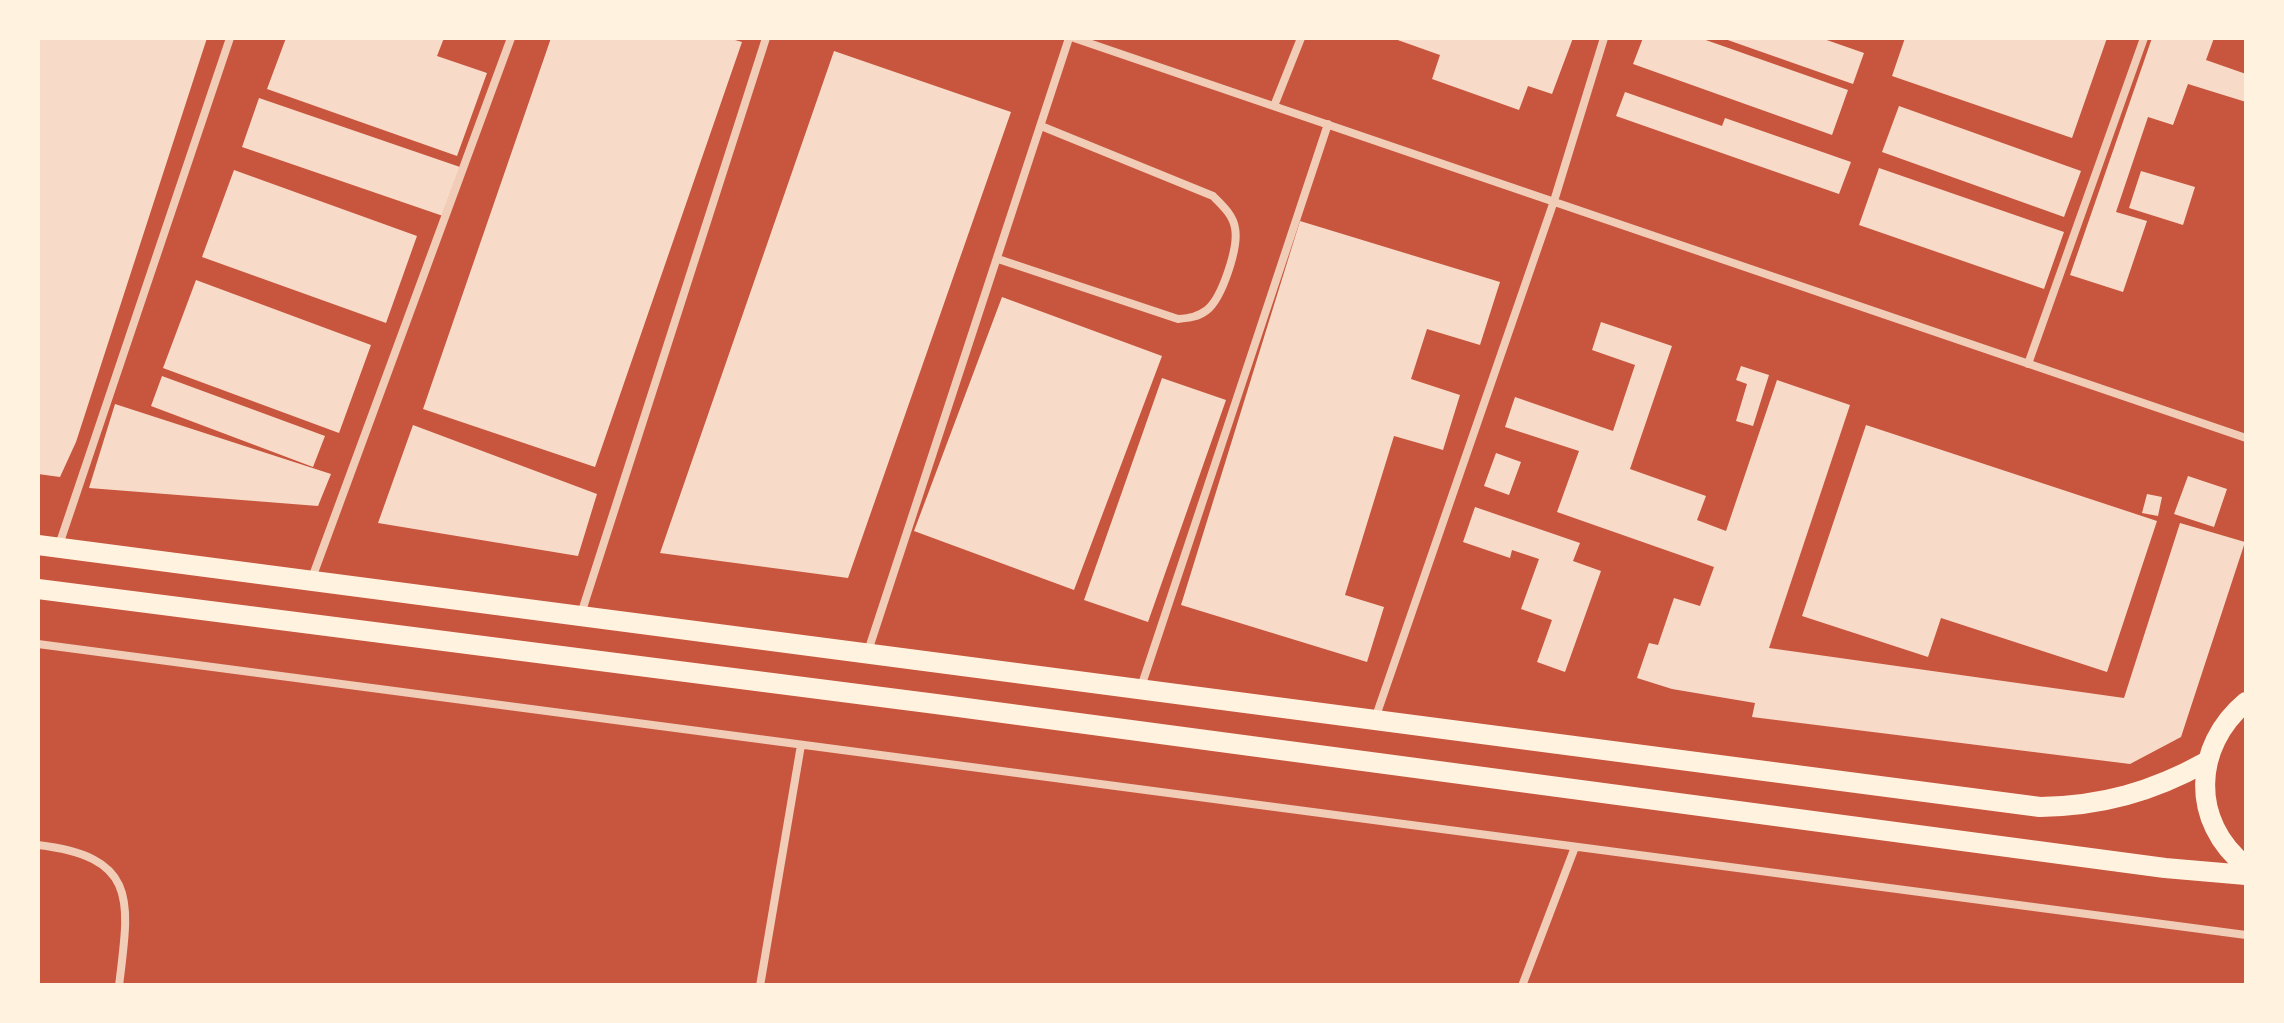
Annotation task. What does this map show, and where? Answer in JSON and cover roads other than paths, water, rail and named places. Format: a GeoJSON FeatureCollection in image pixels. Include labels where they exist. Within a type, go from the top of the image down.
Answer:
{"type":"FeatureCollection","features":[{"type":"Feature","properties":{"kind":"main road"},"geometry":{"type":"LineString","coordinates":[[48,546],[2040,807],[2092,804],[2143,792],[2206,762]]}},
{"type":"Feature","properties":{"kind":"main road"},"geometry":{"type":"LineString","coordinates":[[38,589],[2246,876]]}},
{"type":"Feature","properties":{"kind":"main road"},"geometry":{"type":"LineString","coordinates":[[2246,701],[2214,740],[2206,762],[2204,790],[2210,818],[2224,844],[2246,866]]}},
{"type":"Feature","properties":{"kind":"lane"},"geometry":{"type":"LineString","coordinates":[[48,546],[230,38]]}},
{"type":"Feature","properties":{"kind":"lane"},"geometry":{"type":"LineString","coordinates":[[312,580],[511,38]]}},
{"type":"Feature","properties":{"kind":"lane"},"geometry":{"type":"LineString","coordinates":[[580,615],[766,38]]}},
{"type":"Feature","properties":{"kind":"lane"},"geometry":{"type":"LineString","coordinates":[[868,651],[1072,38],[2246,438]]}},
{"type":"Feature","properties":{"kind":"lane"},"geometry":{"type":"LineString","coordinates":[[1274,106],[1301,38]]}},
{"type":"Feature","properties":{"kind":"lane"},"geometry":{"type":"LineString","coordinates":[[1374,721],[1554,201],[1604,38]]}},
{"type":"Feature","properties":{"kind":"lane"},"geometry":{"type":"LineString","coordinates":[[2028,364],[2144,38]]}},
{"type":"Feature","properties":{"kind":"lane"},"geometry":{"type":"LineString","coordinates":[[1140,687],[1328,124]]}},
{"type":"Feature","properties":{"kind":"lane"},"geometry":{"type":"LineString","coordinates":[[998,260],[1178,318],[1192,318],[1206,312],[1216,301],[1236,246],[1235,227],[1228,210],[1213,196],[1041,126]]}},
{"type":"Feature","properties":{"kind":"lane"},"geometry":{"type":"LineString","coordinates":[[38,644],[2246,935]]}},
{"type":"Feature","properties":{"kind":"lane"},"geometry":{"type":"LineString","coordinates":[[760,986],[801,745]]}},
{"type":"Feature","properties":{"kind":"lane"},"geometry":{"type":"LineString","coordinates":[[38,845],[81,852],[96,860],[118,883],[128,913],[118,986]]}},
{"type":"Feature","properties":{"kind":"lane"},"geometry":{"type":"LineString","coordinates":[[1522,986],[1575,846]]}}]}
